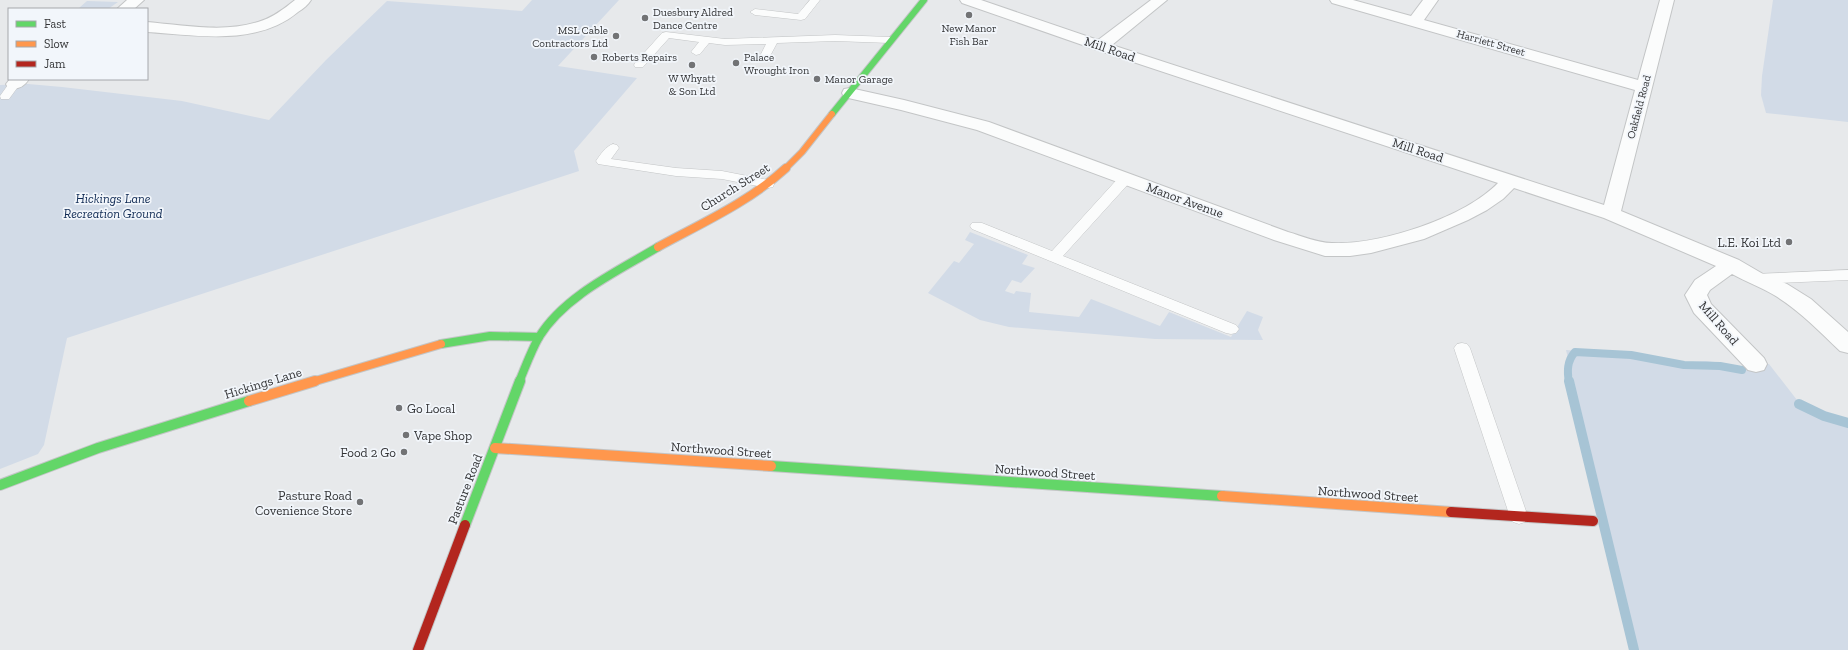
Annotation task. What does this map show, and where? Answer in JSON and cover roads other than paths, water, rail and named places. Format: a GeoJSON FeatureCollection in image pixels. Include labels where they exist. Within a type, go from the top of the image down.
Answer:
{"type":"FeatureCollection","features":[{"type":"Feature","properties":{"kind":"main road","name":"Church Street"},"geometry":{"type":"LineString","coordinates":[[539,337],[560,312],[588,288],[640,256],[735,205],[768,184],[783,171],[850,93],[890,40],[924,0]]}},
{"type":"Feature","properties":{"kind":"main road","name":"Hickings Lane"},"geometry":{"type":"LineString","coordinates":[[0,485],[98,448],[196,416],[460,339],[513,334],[539,337]]}},
{"type":"Feature","properties":{"kind":"main road","name":"Pasture Road"},"geometry":{"type":"LineString","coordinates":[[418,650],[517,387],[539,337]]}},
{"type":"Feature","properties":{"kind":"main road","name":"Northwood Street"},"geometry":{"type":"LineString","coordinates":[[494,448],[1593,521]]}},
{"type":"Feature","properties":{"kind":"street"},"geometry":{"type":"LineString","coordinates":[[125,8],[137,0]]}},
{"type":"Feature","properties":{"kind":"street"},"geometry":{"type":"LineString","coordinates":[[148,27],[242,31],[276,21],[304,0]]}},
{"type":"Feature","properties":{"kind":"street","name":"Mill Road"},"geometry":{"type":"LineString","coordinates":[[967,0],[1100,46],[1611,214],[1732,265]]}},
{"type":"Feature","properties":{"kind":"street"},"geometry":{"type":"LineString","coordinates":[[1100,46],[1160,0]]}},
{"type":"Feature","properties":{"kind":"street","name":"Harriett Street"},"geometry":{"type":"LineString","coordinates":[[1337,0],[1644,87]]}},
{"type":"Feature","properties":{"kind":"street"},"geometry":{"type":"LineString","coordinates":[[1415,21],[1431,0]]}},
{"type":"Feature","properties":{"kind":"street","name":"Oakfield Road"},"geometry":{"type":"LineString","coordinates":[[1611,214],[1667,0]]}},
{"type":"Feature","properties":{"kind":"street","name":"Manor Avenue"},"geometry":{"type":"LineString","coordinates":[[850,93],[904,105],[983,126],[1281,236],[1330,250],[1362,249],[1429,230],[1456,219],[1496,195],[1511,180]]}},
{"type":"Feature","properties":{"kind":"street"},"geometry":{"type":"LineString","coordinates":[[1732,265],[1756,279],[1780,289],[1803,304],[1848,345]]}},
{"type":"Feature","properties":{"kind":"street","name":"Mill Road"},"geometry":{"type":"LineString","coordinates":[[1732,265],[1702,285],[1696,295],[1702,308],[1756,364]]}},
{"type":"Feature","properties":{"kind":"lane"},"geometry":{"type":"LineString","coordinates":[[755,12],[801,17],[816,0]]}},
{"type":"Feature","properties":{"kind":"lane"},"geometry":{"type":"LineString","coordinates":[[639,65],[666,35],[725,42],[835,38],[890,40]]}},
{"type":"Feature","properties":{"kind":"lane"},"geometry":{"type":"LineString","coordinates":[[696,52],[706,40]]}},
{"type":"Feature","properties":{"kind":"lane"},"geometry":{"type":"LineString","coordinates":[[764,58],[772,40]]}},
{"type":"Feature","properties":{"kind":"lane"},"geometry":{"type":"LineString","coordinates":[[613,148],[602,162],[676,172],[722,175],[768,184]]}},
{"type":"Feature","properties":{"kind":"lane"},"geometry":{"type":"LineString","coordinates":[[1054,257],[1126,178]]}},
{"type":"Feature","properties":{"kind":"lane"},"geometry":{"type":"LineString","coordinates":[[977,226],[1230,329]]}},
{"type":"Feature","properties":{"kind":"lane"},"geometry":{"type":"LineString","coordinates":[[1756,279],[1848,274]]}},
{"type":"Feature","properties":{"kind":"lane"},"geometry":{"type":"LineString","coordinates":[[1462,348],[1519,517]]}},
{"type":"Feature","properties":{"kind":"waterway"},"geometry":{"type":"LineString","coordinates":[[1569,382],[1568,366],[1570,359],[1575,352],[1631,355],[1684,365],[1720,366],[1742,370]]}},
{"type":"Feature","properties":{"kind":"waterway"},"geometry":{"type":"LineString","coordinates":[[1569,381],[1634,650]]}},
{"type":"Feature","properties":{"kind":"waterway"},"geometry":{"type":"LineString","coordinates":[[1799,404],[1824,416],[1848,423]]}},
{"type":"Feature","properties":{"kind":"place","name":"New Manor Fish Bar"},"geometry":{"type":"Point","coordinates":[969,15]}},
{"type":"Feature","properties":{"kind":"place","name":"Duesbury Aldred Dance Centre"},"geometry":{"type":"Point","coordinates":[645,18]}},
{"type":"Feature","properties":{"kind":"place","name":"MSL Cable Contractors Ltd"},"geometry":{"type":"Point","coordinates":[616,36]}},
{"type":"Feature","properties":{"kind":"place","name":"Roberts Repairs"},"geometry":{"type":"Point","coordinates":[594,57]}},
{"type":"Feature","properties":{"kind":"place","name":"Palace Wrought Iron"},"geometry":{"type":"Point","coordinates":[736,63]}},
{"type":"Feature","properties":{"kind":"place","name":"W Whyatt & Son Ltd"},"geometry":{"type":"Point","coordinates":[692,65]}},
{"type":"Feature","properties":{"kind":"place","name":"Manor Garage"},"geometry":{"type":"Point","coordinates":[817,79]}},
{"type":"Feature","properties":{"kind":"place","name":"L.E. Koi Ltd"},"geometry":{"type":"Point","coordinates":[1789,242]}},
{"type":"Feature","properties":{"kind":"place","name":"Go Local"},"geometry":{"type":"Point","coordinates":[399,408]}},
{"type":"Feature","properties":{"kind":"place","name":"Vape Shop"},"geometry":{"type":"Point","coordinates":[406,435]}},
{"type":"Feature","properties":{"kind":"place","name":"Food 2 Go"},"geometry":{"type":"Point","coordinates":[404,452]}},
{"type":"Feature","properties":{"kind":"place","name":"Pasture Road Covenience Store"},"geometry":{"type":"Point","coordinates":[360,502]}},
{"type":"Feature","properties":{"kind":"park label","name":"Hickings Lane Recreation Ground"},"geometry":{"type":"Point","coordinates":[113,206]}}]}
